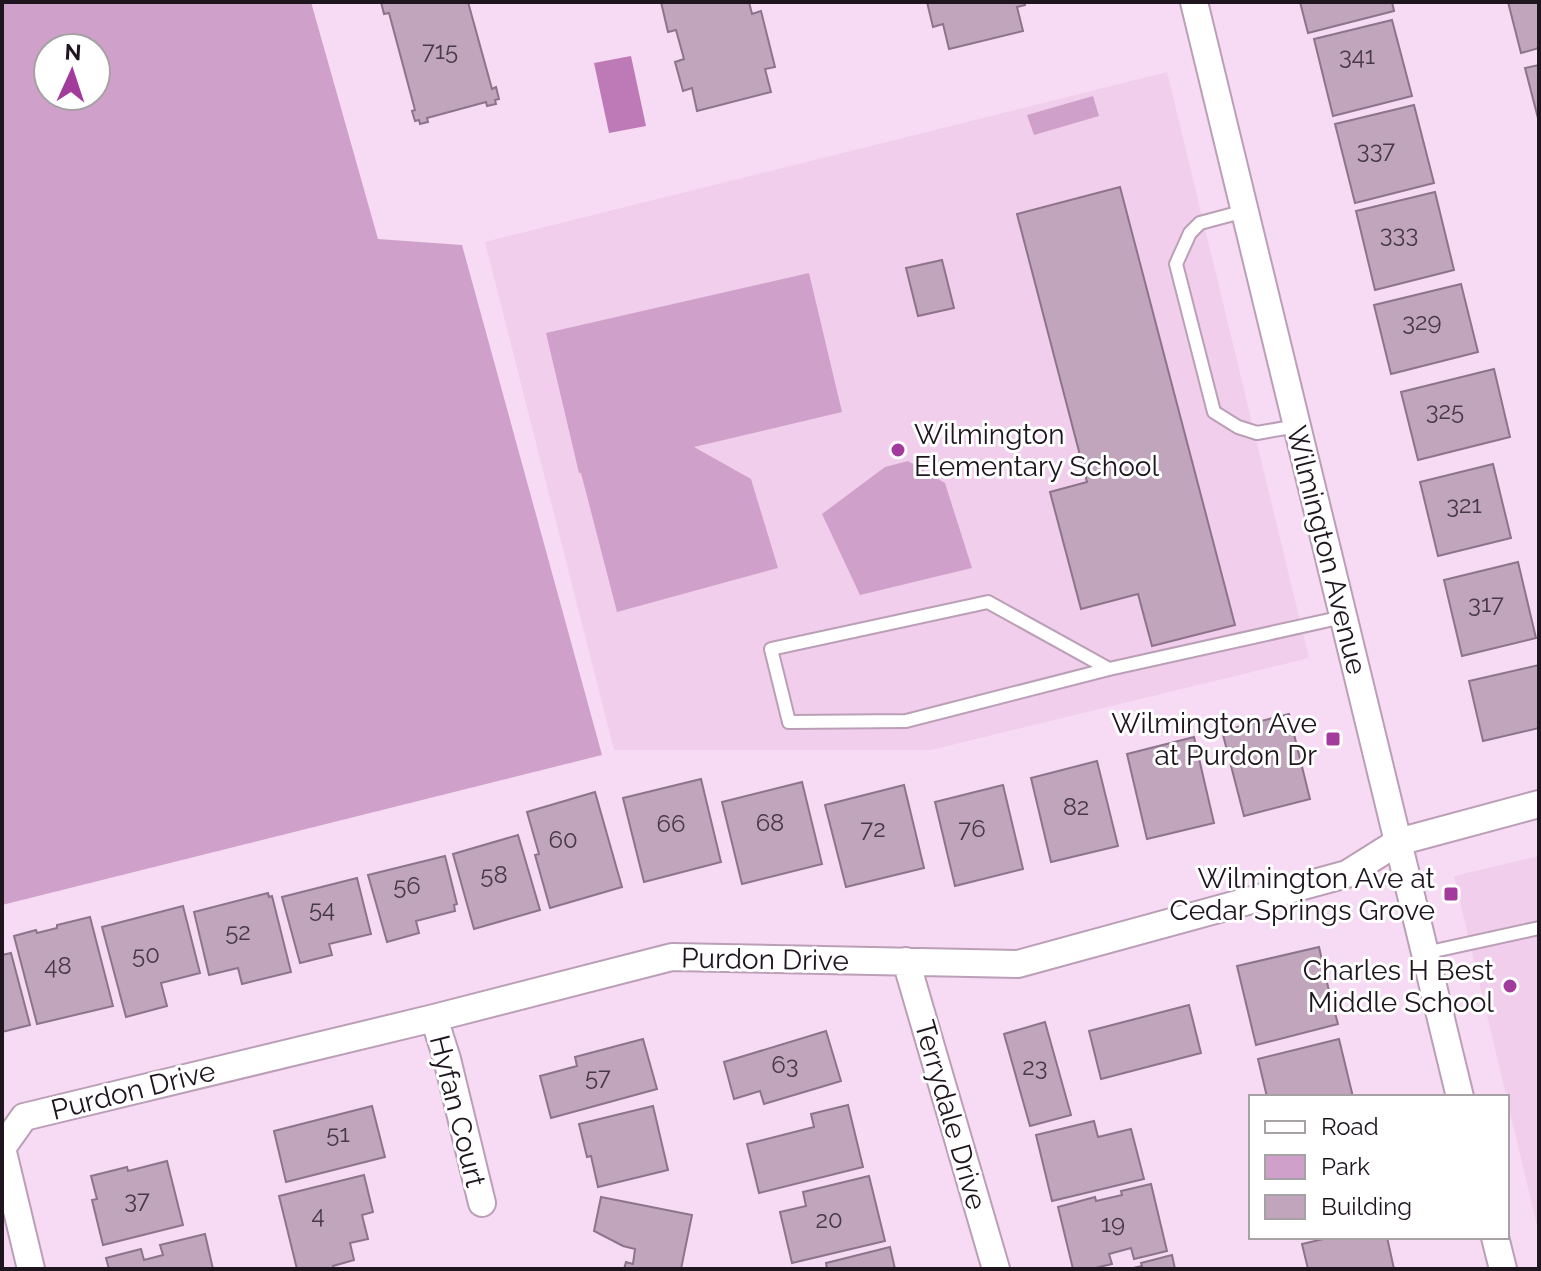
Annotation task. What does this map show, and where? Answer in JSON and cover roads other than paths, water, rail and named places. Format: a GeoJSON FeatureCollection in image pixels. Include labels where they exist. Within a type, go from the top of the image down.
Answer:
{"type":"FeatureCollection","features":[{"type":"Feature","properties":{"kind":"street","name":"Wilmington Avenue"},"geometry":{"type":"LineString","coordinates":[[1194,2],[1460,1095]]}},
{"type":"Feature","properties":{"kind":"street","name":"Purdon Drive"},"geometry":{"type":"LineString","coordinates":[[31,1269],[2,1148],[24,1117],[672,957],[1018,964],[1347,874],[1398,842],[1539,804]]}},
{"type":"Feature","properties":{"kind":"street","name":"Terrydale Drive"},"geometry":{"type":"LineString","coordinates":[[906,961],[996,1269]]}},
{"type":"Feature","properties":{"kind":"street","name":"Hyfan Court"},"geometry":{"type":"LineString","coordinates":[[434,1018],[482,1203]]}},
{"type":"Feature","properties":{"kind":"street"},"geometry":{"type":"LineString","coordinates":[[1496,1239],[1503,1269]]}},
{"type":"Feature","properties":{"kind":"lane"},"geometry":{"type":"LineString","coordinates":[[1245,211],[1200,223],[1190,233],[1176,264],[1214,412],[1238,427],[1257,433],[1297,426]]}},
{"type":"Feature","properties":{"kind":"lane"},"geometry":{"type":"LineString","coordinates":[[1109,669],[988,602],[771,649],[789,722],[906,721],[1109,669],[1343,617]]}},
{"type":"Feature","properties":{"kind":"lane"},"geometry":{"type":"LineString","coordinates":[[1425,953],[1539,928]]}},
{"type":"Feature","properties":{"kind":"place","name":"Wilmington Elementary School"},"geometry":{"type":"Point","coordinates":[898,450]}},
{"type":"Feature","properties":{"kind":"place","name":"Wilmington Ave at Purdon Dr"},"geometry":{"type":"Point","coordinates":[1333,739]}},
{"type":"Feature","properties":{"kind":"place","name":"Wilmington Ave at Cedar Springs Grove"},"geometry":{"type":"Point","coordinates":[1451,894]}},
{"type":"Feature","properties":{"kind":"place","name":"Charles H Best Middle School"},"geometry":{"type":"Point","coordinates":[1510,986]}}]}
